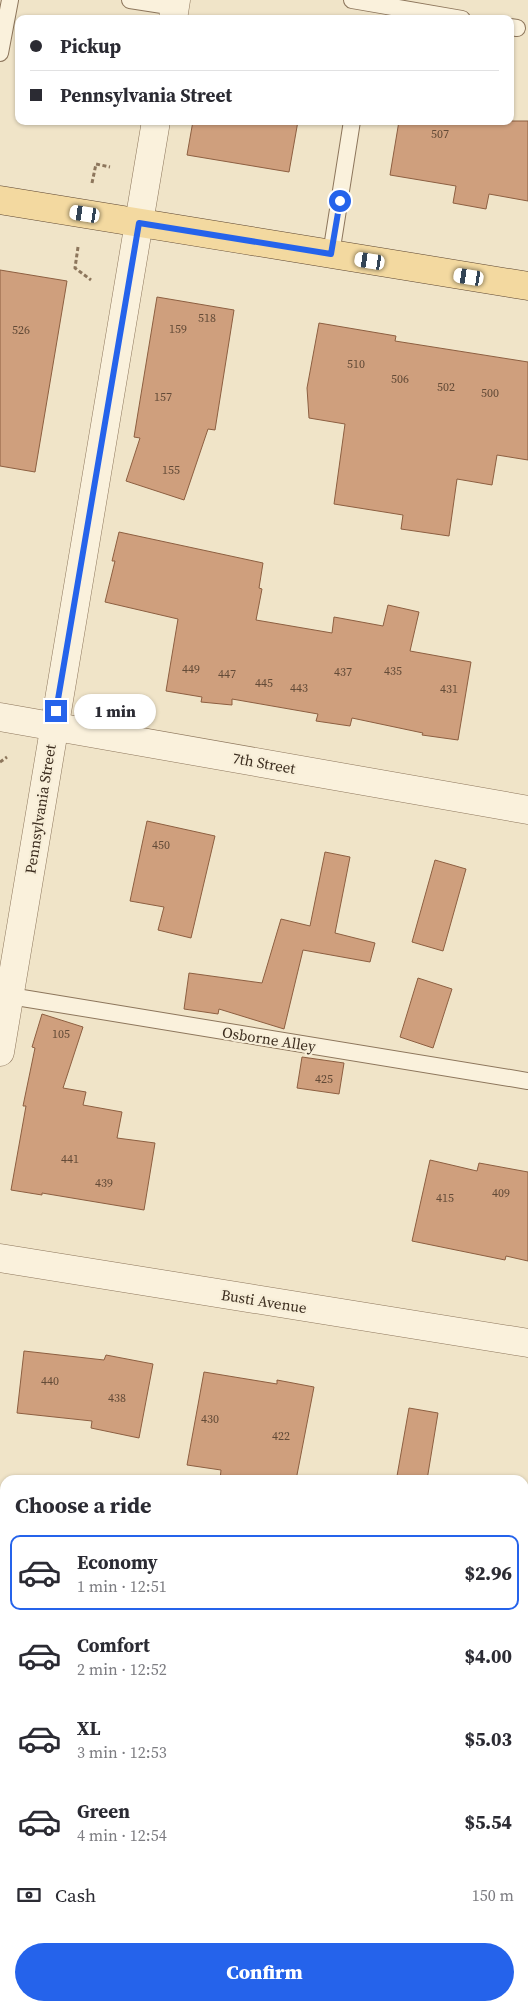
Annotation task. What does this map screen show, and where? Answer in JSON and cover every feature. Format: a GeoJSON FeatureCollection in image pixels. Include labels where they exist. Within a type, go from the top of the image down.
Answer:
{"type":"FeatureCollection","features":[{"type":"Feature","properties":{"kind":"main road"},"geometry":{"type":"LineString","coordinates":[[0,200],[528,286]]}},
{"type":"Feature","properties":{"kind":"street","name":"Pennsylvania Street"},"geometry":{"type":"LineString","coordinates":[[0,1052],[155,125]]}},
{"type":"Feature","properties":{"kind":"street","name":"7th Street"},"geometry":{"type":"LineString","coordinates":[[0,717],[528,810]]}},
{"type":"Feature","properties":{"kind":"street","name":"Busti Avenue"},"geometry":{"type":"LineString","coordinates":[[0,1258],[528,1343]]}},
{"type":"Feature","properties":{"kind":"lane"},"geometry":{"type":"LineString","coordinates":[[0,53],[10,0]]}},
{"type":"Feature","properties":{"kind":"lane"},"geometry":{"type":"LineString","coordinates":[[130,0],[174,9]]}},
{"type":"Feature","properties":{"kind":"lane"},"geometry":{"type":"LineString","coordinates":[[352,0],[370,11],[416,15]]}},
{"type":"Feature","properties":{"kind":"lane"},"geometry":{"type":"LineString","coordinates":[[331,254],[351,125]]}},
{"type":"Feature","properties":{"kind":"lane","name":"Osborne Alley"},"geometry":{"type":"LineString","coordinates":[[10,996],[528,1081]]}},
{"type":"Feature","properties":{"kind":"path"},"geometry":{"type":"LineString","coordinates":[[92,183],[96,164],[110,167]]}},
{"type":"Feature","properties":{"kind":"path"},"geometry":{"type":"LineString","coordinates":[[78,247],[74,268],[91,280]]}},
{"type":"Feature","properties":{"kind":"path"},"geometry":{"type":"LineString","coordinates":[[0,762],[7,757]]}},
{"type":"Feature","properties":{"kind":"building"},"geometry":{"type":"Polygon","coordinates":[[[514,121],[528,121],[528,201],[489,194],[486,209],[453,203],[456,186],[390,175],[398,125],[514,125],[514,121]]]}},
{"type":"Feature","properties":{"kind":"building"},"geometry":{"type":"Polygon","coordinates":[[[192,125],[297,125],[289,172],[187,155],[192,125]]]}},
{"type":"Feature","properties":{"kind":"building"},"geometry":{"type":"Polygon","coordinates":[[[0,270],[67,281],[35,472],[0,466],[0,270]]]}},
{"type":"Feature","properties":{"kind":"building"},"geometry":{"type":"Polygon","coordinates":[[[157,297],[234,310],[215,430],[208,429],[184,500],[126,481],[140,438],[134,437],[157,297]]]}},
{"type":"Feature","properties":{"kind":"building"},"geometry":{"type":"Polygon","coordinates":[[[319,323],[396,336],[395,341],[528,362],[528,460],[497,455],[492,485],[457,479],[449,536],[401,529],[403,515],[334,504],[345,424],[309,418],[307,388],[319,323]]]}},
{"type":"Feature","properties":{"kind":"building"},"geometry":{"type":"Polygon","coordinates":[[[119,532],[263,563],[259,588],[262,589],[256,620],[332,633],[334,617],[383,626],[388,605],[419,612],[410,651],[471,662],[458,740],[422,735],[423,733],[352,718],[350,726],[316,721],[318,714],[232,699],[232,705],[201,702],[202,697],[166,691],[178,619],[105,602],[115,561],[112,561],[119,532]]]}},
{"type":"Feature","properties":{"kind":"building"},"geometry":{"type":"Polygon","coordinates":[[[147,821],[215,836],[191,938],[158,930],[164,907],[130,901],[147,821]]]}},
{"type":"Feature","properties":{"kind":"building"},"geometry":{"type":"Polygon","coordinates":[[[325,852],[350,857],[335,933],[375,943],[370,962],[303,950],[284,1029],[219,1009],[218,1014],[184,1009],[189,973],[262,983],[281,919],[310,926],[325,852]]]}},
{"type":"Feature","properties":{"kind":"building"},"geometry":{"type":"Polygon","coordinates":[[[435,860],[466,869],[443,951],[412,942],[435,860]]]}},
{"type":"Feature","properties":{"kind":"building"},"geometry":{"type":"Polygon","coordinates":[[[418,978],[452,989],[433,1048],[400,1037],[418,978]]]}},
{"type":"Feature","properties":{"kind":"building"},"geometry":{"type":"Polygon","coordinates":[[[42,1014],[83,1027],[63,1088],[86,1092],[83,1105],[122,1112],[117,1138],[155,1143],[144,1210],[42,1193],[42,1195],[11,1190],[26,1106],[23,1106],[35,1048],[32,1047],[42,1014]]]}},
{"type":"Feature","properties":{"kind":"building"},"geometry":{"type":"Polygon","coordinates":[[[302,1057],[344,1063],[339,1094],[297,1088],[302,1057]]]}},
{"type":"Feature","properties":{"kind":"building"},"geometry":{"type":"Polygon","coordinates":[[[430,1160],[477,1171],[479,1163],[528,1172],[528,1261],[506,1256],[505,1260],[412,1241],[430,1160]]]}},
{"type":"Feature","properties":{"kind":"building"},"geometry":{"type":"Polygon","coordinates":[[[24,1351],[104,1360],[106,1355],[153,1364],[139,1438],[91,1428],[92,1421],[17,1413],[24,1351]]]}},
{"type":"Feature","properties":{"kind":"building"},"geometry":{"type":"Polygon","coordinates":[[[204,1372],[277,1384],[277,1380],[314,1387],[297,1475],[220,1475],[221,1470],[187,1465],[204,1372]]]}},
{"type":"Feature","properties":{"kind":"building"},"geometry":{"type":"Polygon","coordinates":[[[409,1408],[438,1413],[428,1475],[397,1475],[409,1408]]]}},
{"type":"Feature","properties":{"kind":"route"},"geometry":{"type":"LineString","coordinates":[[56,711],[139,223],[331,254],[340,201]]}}]}
